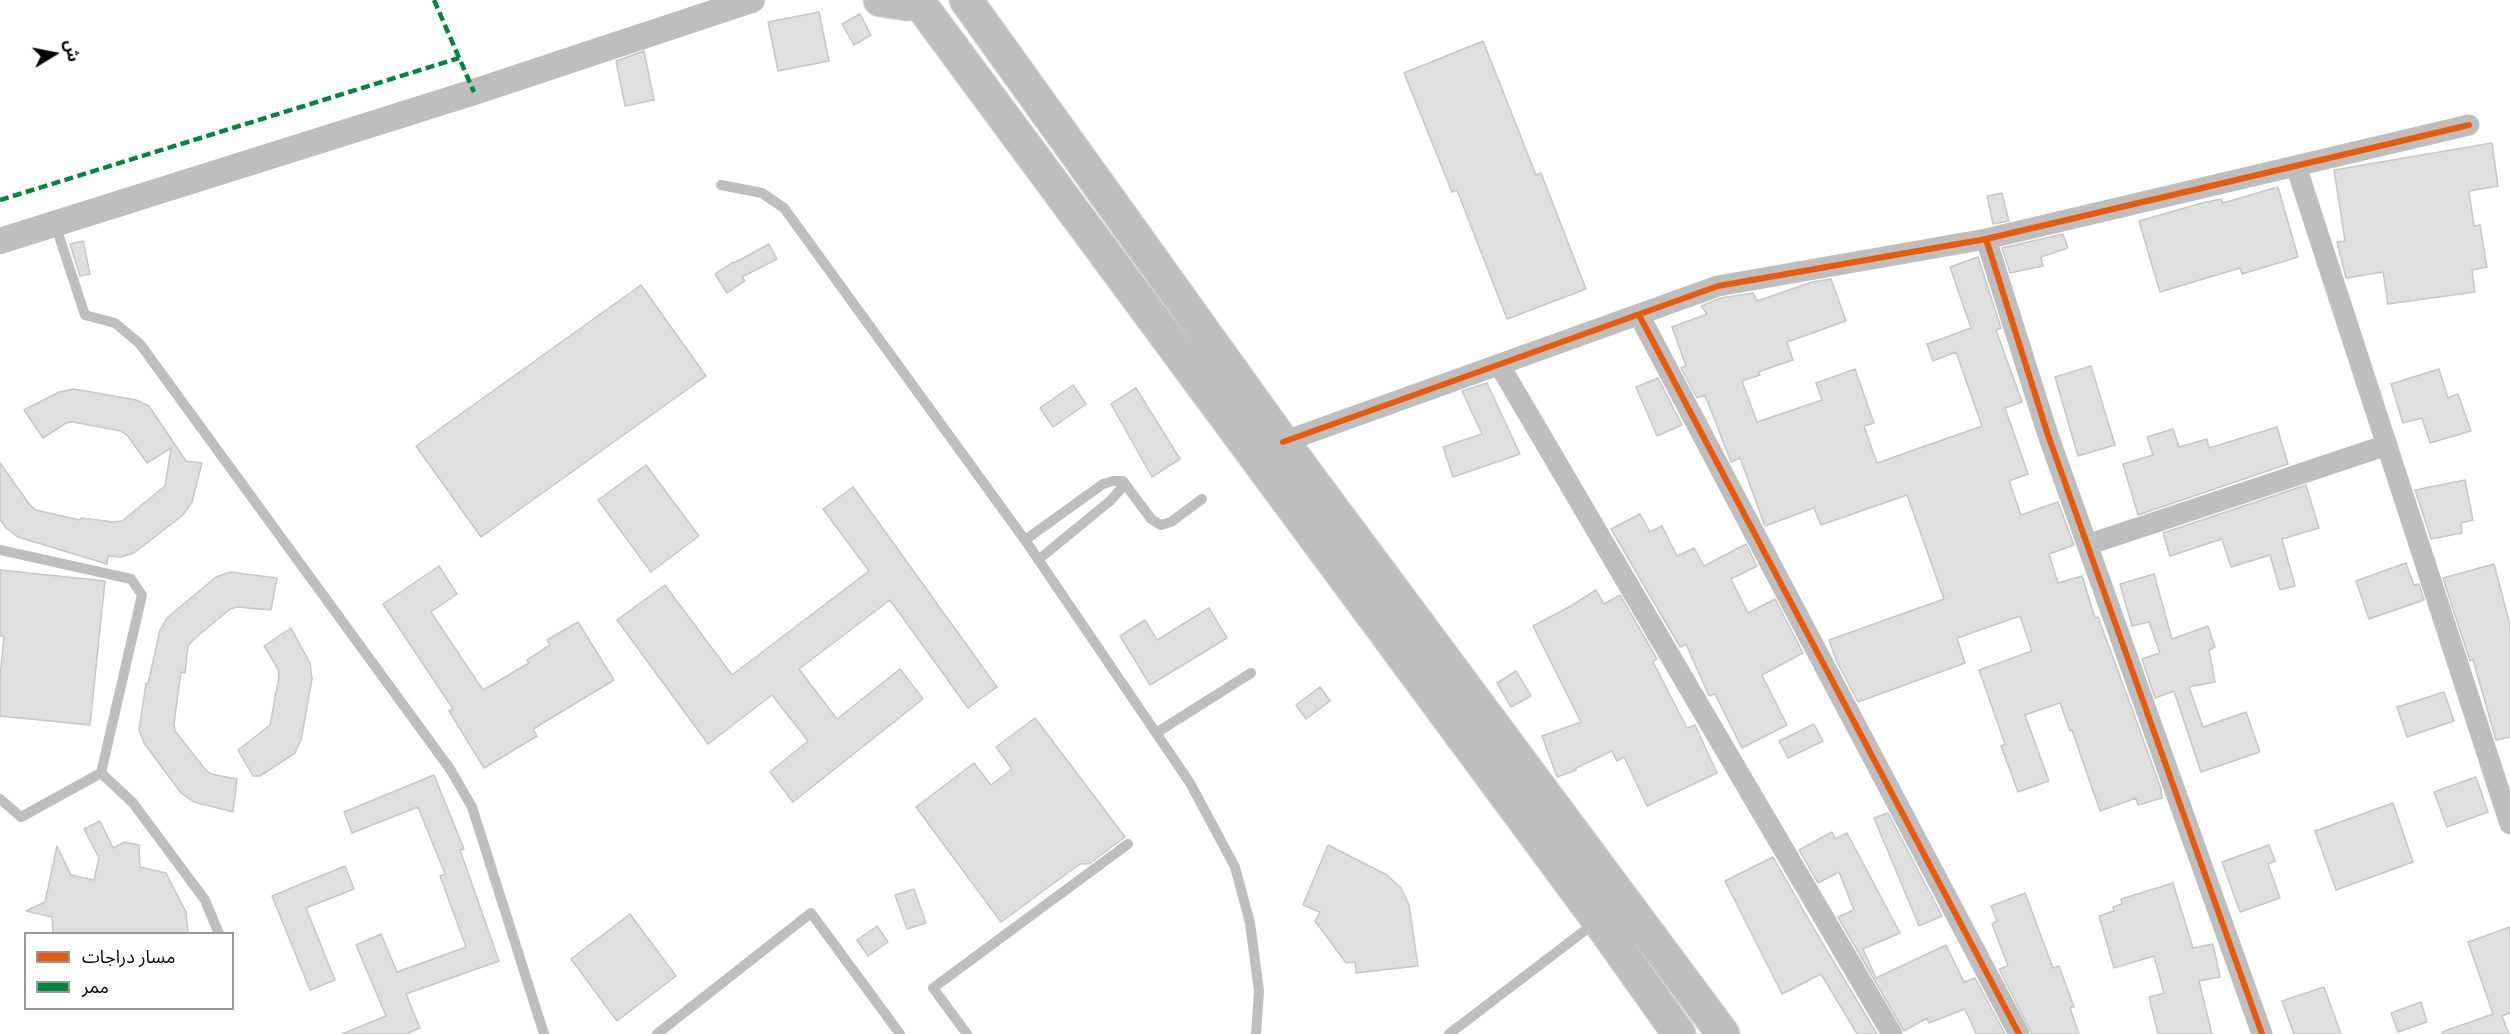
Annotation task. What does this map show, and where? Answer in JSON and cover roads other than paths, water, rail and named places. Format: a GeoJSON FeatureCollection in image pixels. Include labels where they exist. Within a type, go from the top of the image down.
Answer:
{"type":"FeatureCollection","features":[{"type":"Feature","properties":{"kind":"highway"},"geometry":{"type":"LineString","coordinates":[[880,0],[894,4],[920,1],[1598,920],[1679,1034]]}},
{"type":"Feature","properties":{"kind":"highway"},"geometry":{"type":"LineString","coordinates":[[966,0],[1283,442],[1723,1034]]}},
{"type":"Feature","properties":{"kind":"street"},"geometry":{"type":"LineString","coordinates":[[0,241],[474,92],[753,0]]}},
{"type":"Feature","properties":{"kind":"street"},"geometry":{"type":"LineString","coordinates":[[1283,442],[1718,286],[1986,239],[2469,125]]}},
{"type":"Feature","properties":{"kind":"street"},"geometry":{"type":"LineString","coordinates":[[2296,166],[2510,824]]}},
{"type":"Feature","properties":{"kind":"street"},"geometry":{"type":"LineString","coordinates":[[1986,239],[2048,435],[2262,1034]]}},
{"type":"Feature","properties":{"kind":"street"},"geometry":{"type":"LineString","coordinates":[[1639,315],[2019,1034]]}},
{"type":"Feature","properties":{"kind":"street"},"geometry":{"type":"LineString","coordinates":[[1500,366],[1892,1034]]}},
{"type":"Feature","properties":{"kind":"street"},"geometry":{"type":"LineString","coordinates":[[2087,545],[2387,445]]}},
{"type":"Feature","properties":{"kind":"lane"},"geometry":{"type":"LineString","coordinates":[[721,185],[762,193],[784,208],[1025,540],[1190,783],[1235,867],[1250,923],[1259,991],[1256,1034]]}},
{"type":"Feature","properties":{"kind":"lane"},"geometry":{"type":"LineString","coordinates":[[55,223],[85,315],[115,323],[140,344],[450,769],[472,807],[544,1034]]}},
{"type":"Feature","properties":{"kind":"lane"},"geometry":{"type":"LineString","coordinates":[[1025,540],[1103,484],[1123,481]]}},
{"type":"Feature","properties":{"kind":"lane"},"geometry":{"type":"LineString","coordinates":[[1123,481],[1151,519],[1161,525],[1171,522],[1202,499]]}},
{"type":"Feature","properties":{"kind":"lane"},"geometry":{"type":"LineString","coordinates":[[1038,560],[1110,501],[1120,490],[1123,481]]}},
{"type":"Feature","properties":{"kind":"lane"},"geometry":{"type":"LineString","coordinates":[[0,550],[131,579],[142,596],[101,773],[21,816],[0,799]]}},
{"type":"Feature","properties":{"kind":"lane"},"geometry":{"type":"LineString","coordinates":[[1156,733],[1251,673]]}},
{"type":"Feature","properties":{"kind":"lane"},"geometry":{"type":"LineString","coordinates":[[101,773],[133,803],[205,900],[219,932]]}},
{"type":"Feature","properties":{"kind":"lane"},"geometry":{"type":"LineString","coordinates":[[967,1034],[933,988],[1128,844]]}},
{"type":"Feature","properties":{"kind":"lane"},"geometry":{"type":"LineString","coordinates":[[657,1034],[811,913],[900,1034]]}},
{"type":"Feature","properties":{"kind":"lane"},"geometry":{"type":"LineString","coordinates":[[1449,1034],[1598,920]]}}]}
